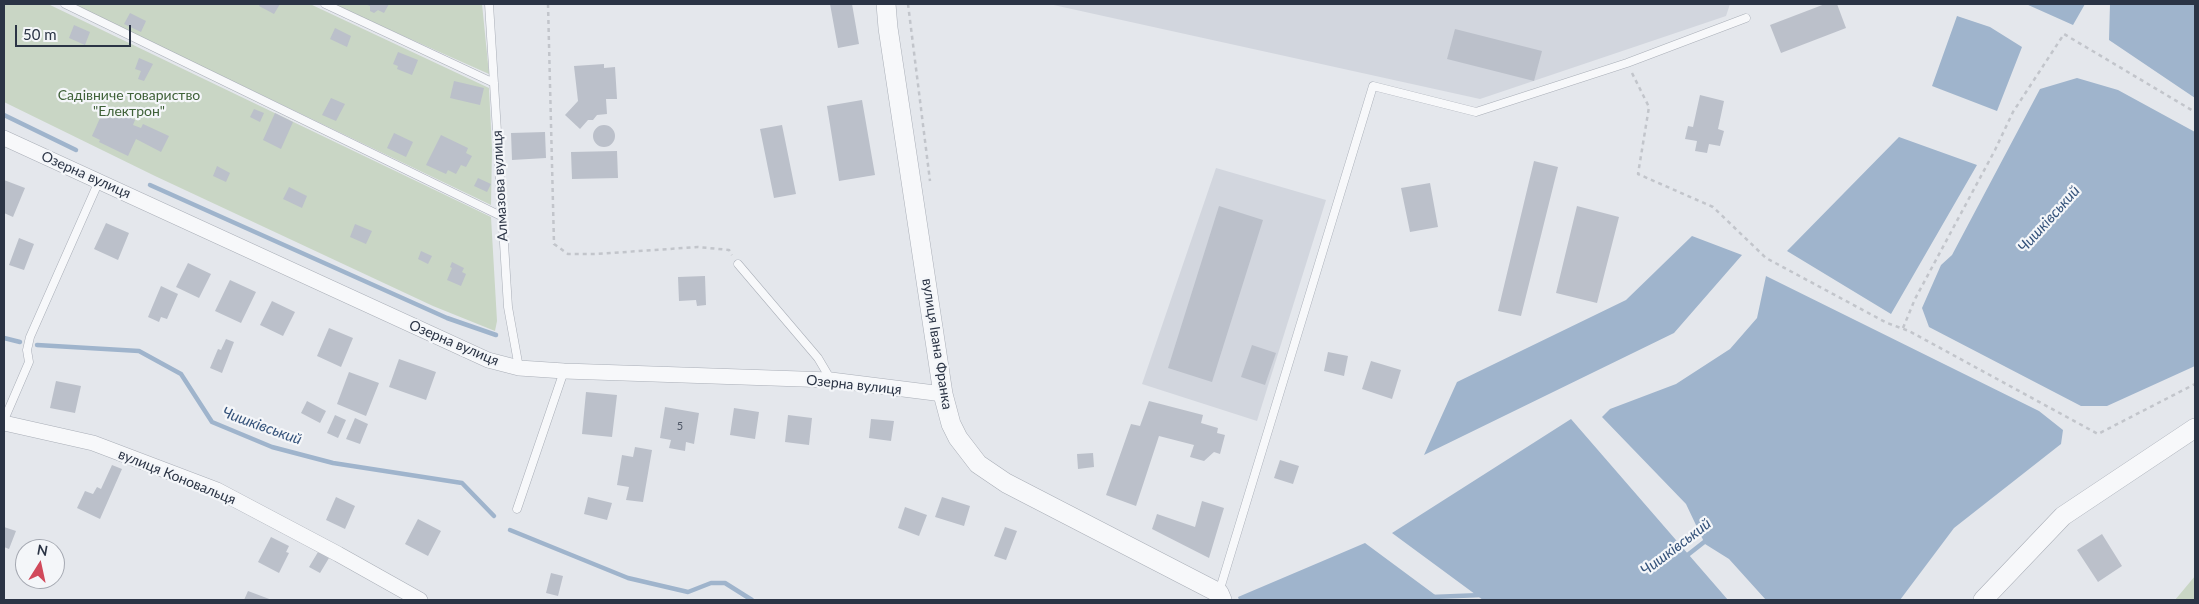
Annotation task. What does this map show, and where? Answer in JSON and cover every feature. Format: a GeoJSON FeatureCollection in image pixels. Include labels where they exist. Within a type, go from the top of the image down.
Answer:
{"type":"FeatureCollection","features":[{"type":"Feature","properties":{"kind":"street","name":"вулиця Івана Франка"},"geometry":{"type":"LineString","coordinates":[[886,4],[943,394],[951,424],[958,438],[978,464],[1006,483],[1220,597]]}},
{"type":"Feature","properties":{"kind":"street","name":"Озерна вулиця"},"geometry":{"type":"LineString","coordinates":[[4,138],[488,360],[519,368],[831,380],[943,394]]}},
{"type":"Feature","properties":{"kind":"street","name":"вулиця Коновальця"},"geometry":{"type":"LineString","coordinates":[[4,421],[92,443],[217,490],[420,600]]}},
{"type":"Feature","properties":{"kind":"street"},"geometry":{"type":"LineString","coordinates":[[1983,600],[2063,516],[2195,428]]}},
{"type":"Feature","properties":{"kind":"lane"},"geometry":{"type":"LineString","coordinates":[[65,4],[501,216]]}},
{"type":"Feature","properties":{"kind":"lane"},"geometry":{"type":"LineString","coordinates":[[325,4],[494,83]]}},
{"type":"Feature","properties":{"kind":"lane","name":"Алмазова вулиця"},"geometry":{"type":"LineString","coordinates":[[489,4],[508,307],[519,368]]}},
{"type":"Feature","properties":{"kind":"lane"},"geometry":{"type":"LineString","coordinates":[[1220,597],[1373,86],[1476,112],[1627,62],[1746,18]]}},
{"type":"Feature","properties":{"kind":"lane"},"geometry":{"type":"LineString","coordinates":[[4,421],[29,362],[27,350],[30,337],[99,181]]}},
{"type":"Feature","properties":{"kind":"lane"},"geometry":{"type":"LineString","coordinates":[[738,264],[818,358],[831,380]]}},
{"type":"Feature","properties":{"kind":"lane"},"geometry":{"type":"LineString","coordinates":[[517,509],[564,371]]}},
{"type":"Feature","properties":{"kind":"path"},"geometry":{"type":"LineString","coordinates":[[548,4],[554,244],[568,254],[596,254],[698,247],[729,250],[738,264]]}},
{"type":"Feature","properties":{"kind":"path"},"geometry":{"type":"LineString","coordinates":[[908,4],[930,186]]}},
{"type":"Feature","properties":{"kind":"path"},"geometry":{"type":"LineString","coordinates":[[1903,328],[1915,299],[1995,150],[2013,112],[2064,34],[2195,112]]}},
{"type":"Feature","properties":{"kind":"path"},"geometry":{"type":"LineString","coordinates":[[1627,62],[1650,107],[1638,174],[1713,207],[1766,258],[1887,323],[1903,328],[2098,434],[2195,384]]}},
{"type":"Feature","properties":{"kind":"shaded area"},"geometry":{"type":"Polygon","coordinates":[[[1049,4],[1730,4],[1726,16],[1480,99],[1049,4]]]}},
{"type":"Feature","properties":{"kind":"shaded area"},"geometry":{"type":"Polygon","coordinates":[[[1216,168],[1326,200],[1257,421],[1142,384],[1216,168]]]}},
{"type":"Feature","properties":{"kind":"green space","name":"Садівниче товариство \"Електрон\""},"geometry":{"type":"Polygon","coordinates":[[[4,4],[48,4],[491,217],[497,321],[495,331],[433,306],[155,176],[4,102],[4,4]]]}},
{"type":"Feature","properties":{"kind":"green space","name":"Садівниче товариство \"Електрон\""},"geometry":{"type":"Polygon","coordinates":[[[72,4],[310,4],[489,88],[492,149],[491,205],[72,4]]]}},
{"type":"Feature","properties":{"kind":"green space"},"geometry":{"type":"Polygon","coordinates":[[[334,4],[482,4],[489,74],[399,34],[334,4]]]}},
{"type":"Feature","properties":{"kind":"green space"},"geometry":{"type":"Polygon","coordinates":[[[2195,576],[2195,600],[2175,600],[2195,576]]]}},
{"type":"Feature","properties":{"kind":"water"},"geometry":{"type":"Polygon","coordinates":[[[2026,4],[2085,4],[2073,25],[2026,4]]]}},
{"type":"Feature","properties":{"kind":"water"},"geometry":{"type":"Polygon","coordinates":[[[2110,4],[2195,4],[2195,98],[2109,40],[2110,4]]]}},
{"type":"Feature","properties":{"kind":"water"},"geometry":{"type":"Polygon","coordinates":[[[1957,16],[1990,27],[2022,47],[1997,111],[1932,86],[1957,16]]]}},
{"type":"Feature","properties":{"kind":"water"},"geometry":{"type":"Polygon","coordinates":[[[2077,78],[2118,90],[2195,132],[2195,366],[2107,406],[2081,406],[1929,327],[1922,308],[1941,265],[1952,255],[2040,89],[2077,78]]]}},
{"type":"Feature","properties":{"kind":"water"},"geometry":{"type":"Polygon","coordinates":[[[1899,137],[1977,165],[1891,314],[1787,251],[1899,137]]]}},
{"type":"Feature","properties":{"kind":"water"},"geometry":{"type":"Polygon","coordinates":[[[1692,236],[1742,255],[1674,333],[1424,455],[1457,382],[1626,300],[1692,236]]]}},
{"type":"Feature","properties":{"kind":"water"},"geometry":{"type":"Polygon","coordinates":[[[1766,276],[2039,411],[2063,430],[2061,444],[1954,528],[1900,600],[1766,600],[1729,559],[1705,544],[1686,504],[1602,417],[1610,409],[1676,384],[1730,349],[1757,318],[1766,276]]]}},
{"type":"Feature","properties":{"kind":"water"},"geometry":{"type":"Polygon","coordinates":[[[1571,419],[1728,600],[1483,600],[1392,533],[1571,419]]]}},
{"type":"Feature","properties":{"kind":"water"},"geometry":{"type":"Polygon","coordinates":[[[1365,543],[1442,600],[1239,600],[1238,597],[1365,543]]]}},
{"type":"Feature","properties":{"kind":"building"},"geometry":{"type":"Polygon","coordinates":[[[260,4],[280,4],[274,14],[259,6],[260,4]]]}},
{"type":"Feature","properties":{"kind":"building"},"geometry":{"type":"Polygon","coordinates":[[[365,4],[389,4],[384,13],[378,10],[374,13],[370,11],[370,6],[365,4]]]}},
{"type":"Feature","properties":{"kind":"building"},"geometry":{"type":"Polygon","coordinates":[[[830,4],[852,4],[859,44],[838,48],[830,4]]]}},
{"type":"Feature","properties":{"kind":"building"},"geometry":{"type":"Polygon","coordinates":[[[1825,4],[1837,4],[1846,28],[1781,53],[1770,25],[1825,4]]]}},
{"type":"Feature","properties":{"kind":"building"},"geometry":{"type":"Polygon","coordinates":[[[130,13],[146,21],[141,32],[124,24],[130,13]]]}},
{"type":"Feature","properties":{"kind":"building"},"geometry":{"type":"Polygon","coordinates":[[[74,25],[90,32],[85,45],[69,38],[74,25]]]}},
{"type":"Feature","properties":{"kind":"building"},"geometry":{"type":"Polygon","coordinates":[[[335,28],[351,36],[347,47],[330,39],[335,28]]]}},
{"type":"Feature","properties":{"kind":"building"},"geometry":{"type":"Polygon","coordinates":[[[1455,29],[1542,51],[1534,81],[1447,59],[1455,29]]]}},
{"type":"Feature","properties":{"kind":"building"},"geometry":{"type":"Polygon","coordinates":[[[398,52],[418,60],[412,75],[397,69],[398,66],[393,64],[398,52]]]}},
{"type":"Feature","properties":{"kind":"building"},"geometry":{"type":"Polygon","coordinates":[[[139,58],[153,64],[144,81],[138,79],[141,71],[135,69],[139,58]]]}},
{"type":"Feature","properties":{"kind":"building"},"geometry":{"type":"Polygon","coordinates":[[[604,64],[604,68],[615,67],[617,99],[606,99],[607,114],[597,115],[593,120],[588,120],[580,129],[565,115],[578,101],[574,66],[604,64]]]}},
{"type":"Feature","properties":{"kind":"building"},"geometry":{"type":"Polygon","coordinates":[[[454,81],[484,88],[480,105],[450,98],[454,81]]]}},
{"type":"Feature","properties":{"kind":"building"},"geometry":{"type":"Polygon","coordinates":[[[1700,95],[1724,101],[1718,129],[1724,131],[1720,146],[1709,144],[1707,153],[1695,151],[1697,141],[1685,139],[1688,126],[1693,127],[1700,95]]]}},
{"type":"Feature","properties":{"kind":"building"},"geometry":{"type":"Polygon","coordinates":[[[331,98],[345,104],[336,121],[322,115],[331,98]]]}},
{"type":"Feature","properties":{"kind":"building"},"geometry":{"type":"Polygon","coordinates":[[[862,100],[875,175],[839,181],[827,106],[862,100]]]}},
{"type":"Feature","properties":{"kind":"building"},"geometry":{"type":"Polygon","coordinates":[[[104,109],[112,114],[114,110],[135,120],[133,125],[141,128],[143,124],[169,136],[161,152],[136,139],[128,156],[99,142],[100,140],[92,136],[104,109]]]}},
{"type":"Feature","properties":{"kind":"building"},"geometry":{"type":"Polygon","coordinates":[[[254,109],[264,113],[260,122],[250,117],[254,109]]]}},
{"type":"Feature","properties":{"kind":"building"},"geometry":{"type":"Polygon","coordinates":[[[275,113],[293,122],[281,149],[263,140],[275,113]]]}},
{"type":"Feature","properties":{"kind":"building"},"geometry":{"type":"Polygon","coordinates":[[[604,125],[612,128],[615,136],[612,144],[604,147],[596,144],[593,136],[596,128],[604,125]]]}},
{"type":"Feature","properties":{"kind":"building"},"geometry":{"type":"Polygon","coordinates":[[[782,125],[796,194],[774,198],[760,129],[782,125]]]}},
{"type":"Feature","properties":{"kind":"building"},"geometry":{"type":"Polygon","coordinates":[[[545,132],[546,158],[512,160],[511,133],[545,132]]]}},
{"type":"Feature","properties":{"kind":"building"},"geometry":{"type":"Polygon","coordinates":[[[394,133],[413,142],[406,157],[387,148],[394,133]]]}},
{"type":"Feature","properties":{"kind":"building"},"geometry":{"type":"Polygon","coordinates":[[[441,135],[468,148],[466,153],[472,156],[466,167],[461,165],[456,174],[448,170],[446,174],[426,165],[441,135]]]}},
{"type":"Feature","properties":{"kind":"building"},"geometry":{"type":"Polygon","coordinates":[[[617,151],[618,178],[572,179],[571,152],[617,151]]]}},
{"type":"Feature","properties":{"kind":"building"},"geometry":{"type":"Polygon","coordinates":[[[1534,161],[1558,167],[1521,316],[1498,311],[1534,161]]]}},
{"type":"Feature","properties":{"kind":"building"},"geometry":{"type":"Polygon","coordinates":[[[217,166],[230,173],[226,182],[213,176],[217,166]]]}},
{"type":"Feature","properties":{"kind":"building"},"geometry":{"type":"Polygon","coordinates":[[[478,178],[491,184],[487,192],[474,186],[478,178]]]}},
{"type":"Feature","properties":{"kind":"building"},"geometry":{"type":"Polygon","coordinates":[[[4,180],[25,188],[13,217],[4,213],[4,180]]]}},
{"type":"Feature","properties":{"kind":"building"},"geometry":{"type":"Polygon","coordinates":[[[1430,183],[1438,227],[1410,232],[1401,188],[1430,183]]]}},
{"type":"Feature","properties":{"kind":"building"},"geometry":{"type":"Polygon","coordinates":[[[289,187],[307,196],[302,208],[283,199],[289,187]]]}},
{"type":"Feature","properties":{"kind":"building"},"geometry":{"type":"Polygon","coordinates":[[[1219,206],[1263,220],[1212,382],[1168,368],[1219,206]]]}},
{"type":"Feature","properties":{"kind":"building"},"geometry":{"type":"Polygon","coordinates":[[[1577,206],[1619,217],[1597,303],[1556,293],[1577,206]]]}},
{"type":"Feature","properties":{"kind":"building"},"geometry":{"type":"Polygon","coordinates":[[[106,223],[129,233],[118,260],[94,249],[106,223]]]}},
{"type":"Feature","properties":{"kind":"building"},"geometry":{"type":"Polygon","coordinates":[[[355,224],[372,231],[366,244],[350,237],[355,224]]]}},
{"type":"Feature","properties":{"kind":"building"},"geometry":{"type":"Polygon","coordinates":[[[19,238],[34,244],[24,270],[9,265],[19,238]]]}},
{"type":"Feature","properties":{"kind":"building"},"geometry":{"type":"Polygon","coordinates":[[[421,251],[432,256],[428,264],[418,259],[421,251]]]}},
{"type":"Feature","properties":{"kind":"building"},"geometry":{"type":"Polygon","coordinates":[[[452,262],[464,268],[462,272],[466,274],[461,286],[447,280],[452,268],[450,267],[452,262]]]}},
{"type":"Feature","properties":{"kind":"building"},"geometry":{"type":"Polygon","coordinates":[[[188,263],[211,274],[199,298],[176,287],[188,263]]]}},
{"type":"Feature","properties":{"kind":"building"},"geometry":{"type":"Polygon","coordinates":[[[705,276],[706,305],[697,306],[696,300],[679,301],[678,277],[705,276]]]}},
{"type":"Feature","properties":{"kind":"building"},"geometry":{"type":"Polygon","coordinates":[[[230,280],[256,292],[241,323],[215,311],[230,280]]]}},
{"type":"Feature","properties":{"kind":"building"},"geometry":{"type":"Polygon","coordinates":[[[161,286],[178,294],[167,319],[161,317],[159,322],[148,317],[161,286]]]}},
{"type":"Feature","properties":{"kind":"building"},"geometry":{"type":"Polygon","coordinates":[[[272,301],[295,312],[283,336],[260,325],[272,301]]]}},
{"type":"Feature","properties":{"kind":"building"},"geometry":{"type":"Polygon","coordinates":[[[329,328],[353,338],[341,367],[317,356],[329,328]]]}},
{"type":"Feature","properties":{"kind":"building"},"geometry":{"type":"Polygon","coordinates":[[[226,339],[234,342],[222,373],[210,368],[218,349],[221,350],[226,339]]]}},
{"type":"Feature","properties":{"kind":"building"},"geometry":{"type":"Polygon","coordinates":[[[1252,345],[1276,353],[1265,385],[1241,377],[1252,345]]]}},
{"type":"Feature","properties":{"kind":"building"},"geometry":{"type":"Polygon","coordinates":[[[1328,352],[1348,356],[1344,376],[1324,371],[1328,352]]]}},
{"type":"Feature","properties":{"kind":"building"},"geometry":{"type":"Polygon","coordinates":[[[399,359],[436,372],[426,400],[389,387],[399,359]]]}},
{"type":"Feature","properties":{"kind":"building"},"geometry":{"type":"Polygon","coordinates":[[[1371,361],[1401,370],[1392,399],[1362,389],[1371,361]]]}},
{"type":"Feature","properties":{"kind":"building"},"geometry":{"type":"Polygon","coordinates":[[[349,372],[379,383],[366,416],[337,404],[349,372]]]}},
{"type":"Feature","properties":{"kind":"building"},"geometry":{"type":"Polygon","coordinates":[[[56,381],[81,386],[75,413],[50,408],[56,381]]]}},
{"type":"Feature","properties":{"kind":"building"},"geometry":{"type":"Polygon","coordinates":[[[586,392],[617,395],[612,437],[582,434],[586,392]]]}},
{"type":"Feature","properties":{"kind":"building"},"geometry":{"type":"Polygon","coordinates":[[[307,401],[326,411],[320,423],[301,413],[307,401]]]}},
{"type":"Feature","properties":{"kind":"building"},"geometry":{"type":"Polygon","coordinates":[[[1149,401],[1203,415],[1201,423],[1218,428],[1217,433],[1225,435],[1220,454],[1214,452],[1204,461],[1190,457],[1194,445],[1159,436],[1136,506],[1106,495],[1131,424],[1140,426],[1149,401]]]}},
{"type":"Feature","properties":{"kind":"building"},"geometry":{"type":"Polygon","coordinates":[[[665,407],[699,413],[694,444],[686,442],[685,451],[669,448],[671,440],[660,438],[665,407]]]}},
{"type":"Feature","properties":{"kind":"building"},"geometry":{"type":"Polygon","coordinates":[[[734,408],[759,412],[755,439],[730,435],[734,408]]]}},
{"type":"Feature","properties":{"kind":"building"},"geometry":{"type":"Polygon","coordinates":[[[335,415],[346,420],[338,438],[327,433],[335,415]]]}},
{"type":"Feature","properties":{"kind":"building"},"geometry":{"type":"Polygon","coordinates":[[[788,415],[812,418],[809,445],[785,442],[788,415]]]}},
{"type":"Feature","properties":{"kind":"building"},"geometry":{"type":"Polygon","coordinates":[[[355,418],[368,424],[360,444],[346,439],[355,418]]]}},
{"type":"Feature","properties":{"kind":"building"},"geometry":{"type":"Polygon","coordinates":[[[871,419],[894,421],[891,441],[869,438],[871,419]]]}},
{"type":"Feature","properties":{"kind":"building"},"geometry":{"type":"Polygon","coordinates":[[[635,447],[652,450],[643,502],[626,500],[629,487],[617,485],[622,455],[633,457],[635,447]]]}},
{"type":"Feature","properties":{"kind":"building"},"geometry":{"type":"Polygon","coordinates":[[[1093,453],[1094,467],[1078,469],[1077,454],[1093,453]]]}},
{"type":"Feature","properties":{"kind":"building"},"geometry":{"type":"Polygon","coordinates":[[[1280,460],[1299,466],[1293,484],[1274,478],[1280,460]]]}},
{"type":"Feature","properties":{"kind":"building"},"geometry":{"type":"Polygon","coordinates":[[[112,465],[122,469],[100,519],[77,508],[85,491],[93,494],[97,487],[101,489],[112,465]]]}},
{"type":"Feature","properties":{"kind":"building"},"geometry":{"type":"Polygon","coordinates":[[[336,497],[355,506],[345,529],[326,520],[336,497]]]}},
{"type":"Feature","properties":{"kind":"building"},"geometry":{"type":"Polygon","coordinates":[[[588,497],[612,503],[607,520],[584,514],[588,497]]]}},
{"type":"Feature","properties":{"kind":"building"},"geometry":{"type":"Polygon","coordinates":[[[942,497],[970,506],[964,526],[935,517],[942,497]]]}},
{"type":"Feature","properties":{"kind":"building"},"geometry":{"type":"Polygon","coordinates":[[[1202,501],[1224,508],[1209,558],[1152,529],[1157,514],[1195,527],[1202,501]]]}},
{"type":"Feature","properties":{"kind":"building"},"geometry":{"type":"Polygon","coordinates":[[[905,507],[927,515],[919,536],[898,528],[905,507]]]}},
{"type":"Feature","properties":{"kind":"building"},"geometry":{"type":"Polygon","coordinates":[[[418,519],[441,531],[428,556],[405,544],[418,519]]]}},
{"type":"Feature","properties":{"kind":"building"},"geometry":{"type":"Polygon","coordinates":[[[4,527],[16,531],[9,549],[4,547],[4,527]]]}},
{"type":"Feature","properties":{"kind":"building"},"geometry":{"type":"Polygon","coordinates":[[[1005,527],[1017,531],[1006,560],[994,556],[1005,527]]]}},
{"type":"Feature","properties":{"kind":"building"},"geometry":{"type":"Polygon","coordinates":[[[2102,534],[2122,566],[2098,582],[2077,550],[2102,534]]]}},
{"type":"Feature","properties":{"kind":"building"},"geometry":{"type":"Polygon","coordinates":[[[271,537],[289,546],[286,552],[289,553],[279,573],[258,562],[271,537]]]}},
{"type":"Feature","properties":{"kind":"building"},"geometry":{"type":"Polygon","coordinates":[[[318,552],[329,558],[320,573],[309,567],[318,552]]]}},
{"type":"Feature","properties":{"kind":"building"},"geometry":{"type":"Polygon","coordinates":[[[551,573],[563,576],[558,596],[546,593],[551,573]]]}},
{"type":"Feature","properties":{"kind":"building"},"geometry":{"type":"Polygon","coordinates":[[[248,591],[272,600],[244,600],[248,591]]]}},
{"type":"Feature","properties":{"kind":"waterway"},"geometry":{"type":"LineString","coordinates":[[4,115],[76,150]]}},
{"type":"Feature","properties":{"kind":"waterway"},"geometry":{"type":"LineString","coordinates":[[150,185],[447,318],[496,335]]}},
{"type":"Feature","properties":{"kind":"waterway","name":"Чишківський"},"geometry":{"type":"LineString","coordinates":[[4,338],[20,342]]}},
{"type":"Feature","properties":{"kind":"waterway","name":"Чишківський"},"geometry":{"type":"LineString","coordinates":[[37,345],[139,351],[181,374],[212,422],[272,447],[333,463],[462,483],[494,516]]}},
{"type":"Feature","properties":{"kind":"waterway","name":"Чишківський"},"geometry":{"type":"LineString","coordinates":[[510,530],[628,578],[688,592],[711,583],[725,583],[752,600]]}},
{"type":"Feature","properties":{"kind":"waterway","name":"Чишківський"},"geometry":{"type":"LineString","coordinates":[[1685,557],[1708,539]]}},
{"type":"Feature","properties":{"kind":"waterway","name":"Чишківський"},"geometry":{"type":"LineString","coordinates":[[1432,597],[1482,595]]}}]}
